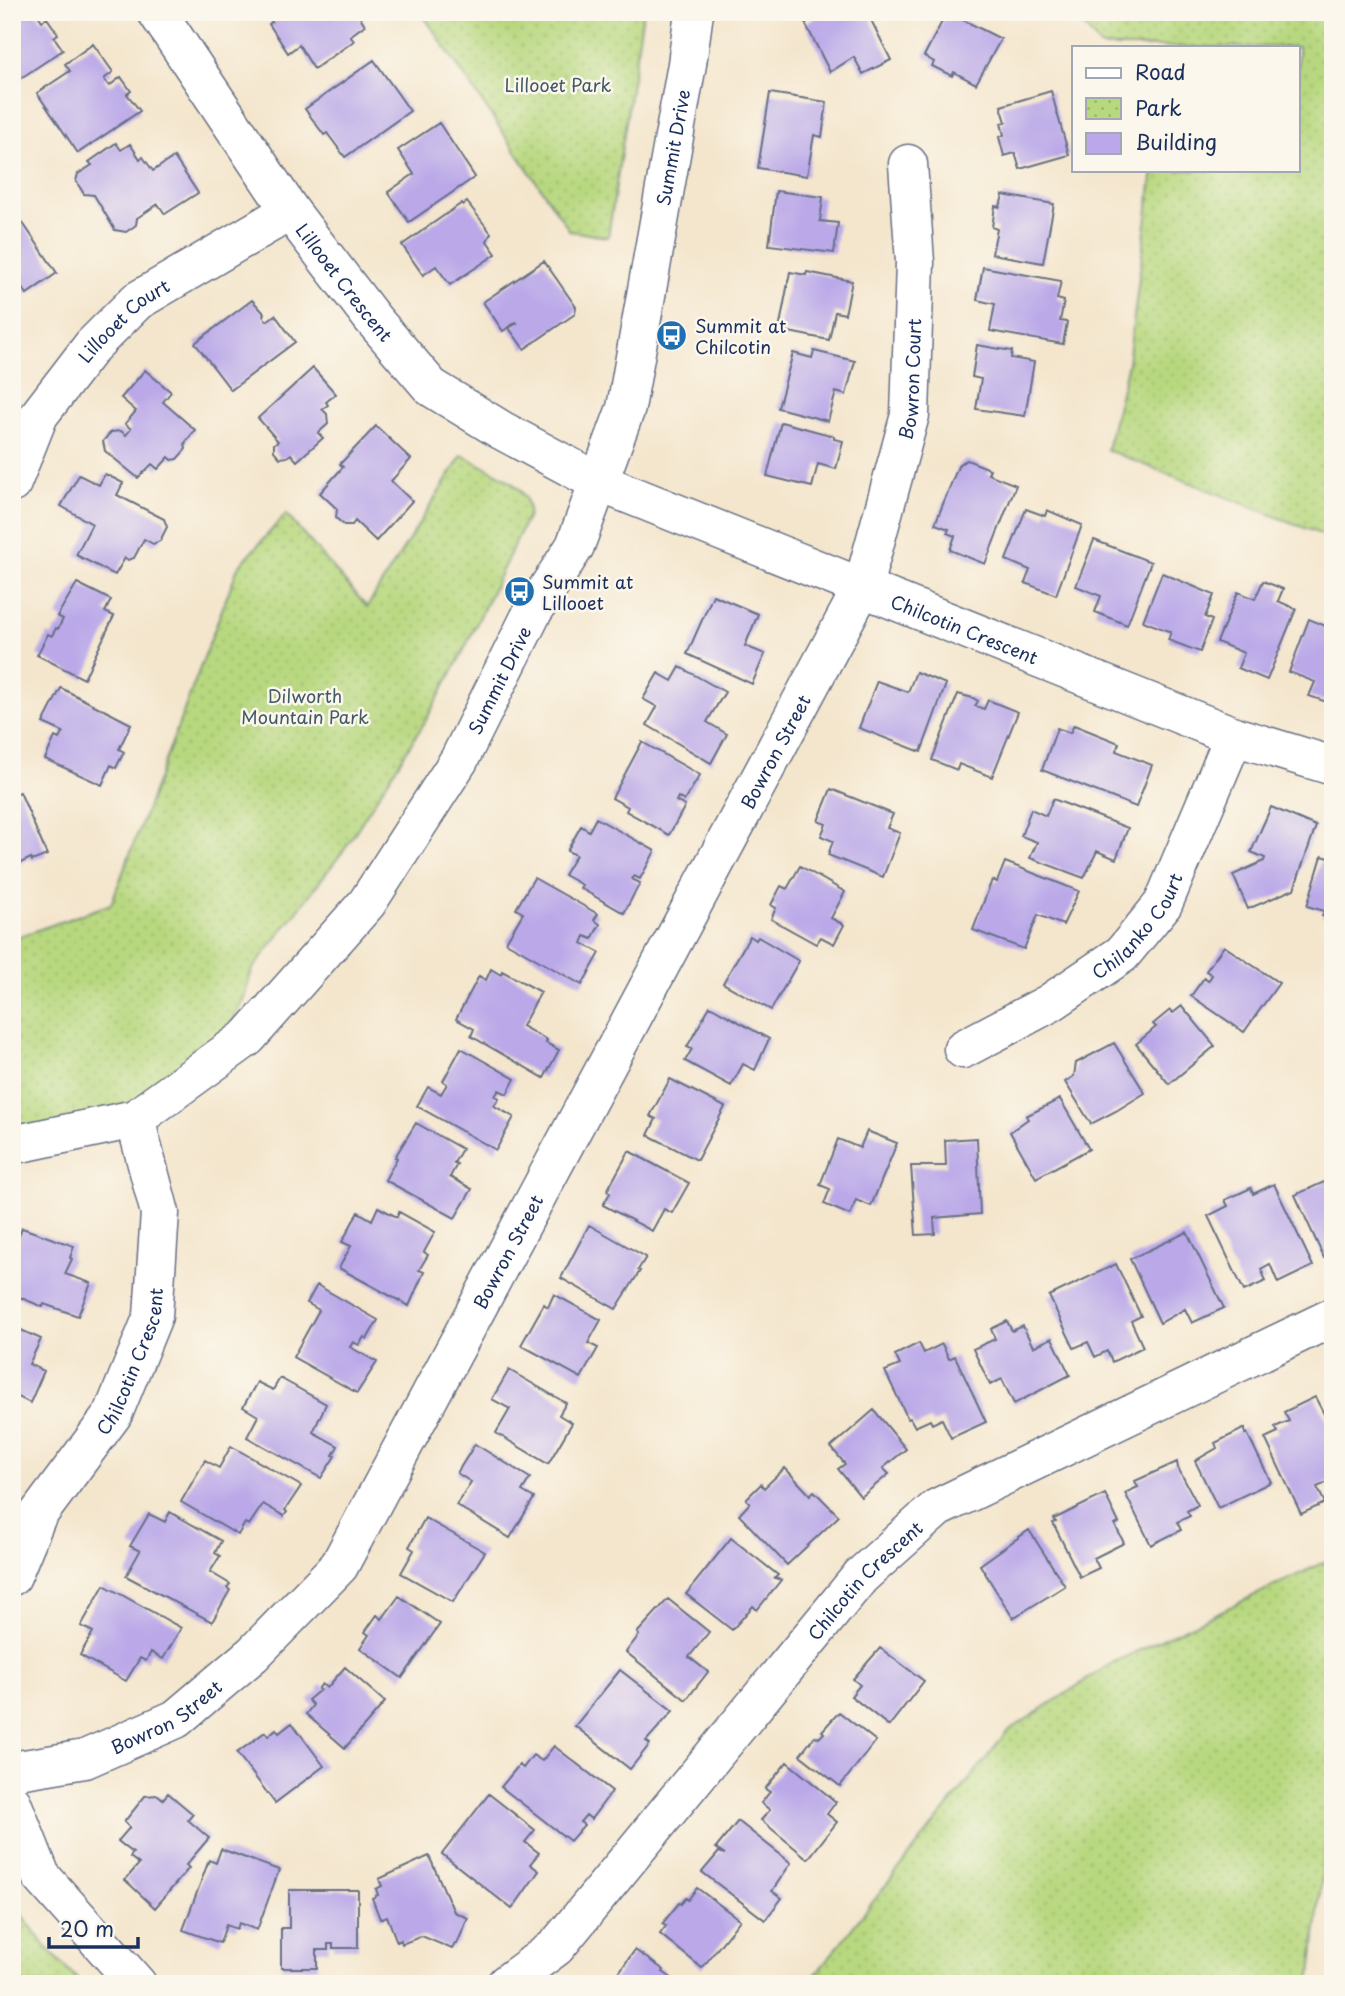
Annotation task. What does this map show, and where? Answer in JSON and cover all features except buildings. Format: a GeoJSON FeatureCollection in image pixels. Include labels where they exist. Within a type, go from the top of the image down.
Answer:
{"type":"FeatureCollection","features":[{"type":"Feature","properties":{"kind":"street","name":"Lillooet Crescent"},"geometry":{"type":"LineString","coordinates":[[157,12],[290,211],[372,318],[431,387],[501,430],[598,482]]}},
{"type":"Feature","properties":{"kind":"street","name":"Summit Drive"},"geometry":{"type":"LineString","coordinates":[[12,1145],[135,1119],[248,1037],[367,903],[459,760],[532,613],[575,546],[626,408],[694,12]]}},
{"type":"Feature","properties":{"kind":"street","name":"Bowron Court"},"geometry":{"type":"LineString","coordinates":[[863,586],[910,415],[915,261],[908,164]]}},
{"type":"Feature","properties":{"kind":"street","name":"Lillooet Court"},"geometry":{"type":"LineString","coordinates":[[12,483],[39,415],[92,346],[137,301],[290,211]]}},
{"type":"Feature","properties":{"kind":"street","name":"Chilcotin Crescent"},"geometry":{"type":"LineString","coordinates":[[598,482],[1234,736],[1333,766]]}},
{"type":"Feature","properties":{"kind":"street","name":"Bowron Street"},"geometry":{"type":"LineString","coordinates":[[12,1772],[85,1759],[176,1719],[253,1654],[339,1566],[863,586]]}},
{"type":"Feature","properties":{"kind":"street","name":"Chilanko Court"},"geometry":{"type":"LineString","coordinates":[[963,1049],[1050,1003],[1122,954],[1163,904],[1234,736]]}},
{"type":"Feature","properties":{"kind":"street","name":"Chilcotin Crescent"},"geometry":{"type":"LineString","coordinates":[[12,1576],[37,1516],[113,1414],[153,1316],[160,1213],[135,1119]]}},
{"type":"Feature","properties":{"kind":"street","name":"Chilcotin Crescent"},"geometry":{"type":"LineString","coordinates":[[506,1984],[556,1947],[862,1576],[937,1508],[1333,1317]]}},
{"type":"Feature","properties":{"kind":"street"},"geometry":{"type":"LineString","coordinates":[[12,1803],[41,1877],[137,1984]]}},
{"type":"Feature","properties":{"kind":"green space","name":"Lillooet Park"},"geometry":{"type":"Polygon","coordinates":[[[421,12],[643,12],[608,237],[570,231],[421,12]]]}},
{"type":"Feature","properties":{"kind":"green space"},"geometry":{"type":"Polygon","coordinates":[[[1073,12],[1333,12],[1333,539],[1107,450],[1128,363],[1153,172],[1300,172],[1300,46],[1100,46],[1073,12]]]}},
{"type":"Feature","properties":{"kind":"green space","name":"Dilworth Mountain Park"},"geometry":{"type":"Polygon","coordinates":[[[462,455],[515,485],[528,504],[528,516],[463,652],[426,720],[344,850],[252,970],[244,998],[220,1047],[187,1088],[12,1139],[12,939],[111,904],[238,567],[286,514],[367,607],[462,455]]]}},
{"type":"Feature","properties":{"kind":"green space"},"geometry":{"type":"Polygon","coordinates":[[[1333,1558],[1333,1775],[1310,1984],[808,1984],[1007,1732],[1112,1663],[1333,1558]]]}},
{"type":"Feature","properties":{"kind":"green space"},"geometry":{"type":"Polygon","coordinates":[[[12,1902],[48,1949],[82,1984],[12,1984],[12,1902]]]}},
{"type":"Feature","properties":{"kind":"place","name":"Summit at Chilcotin"},"geometry":{"type":"Point","coordinates":[672,335]}},
{"type":"Feature","properties":{"kind":"place","name":"Summit at Lillooet"},"geometry":{"type":"Point","coordinates":[519,591]}}]}
